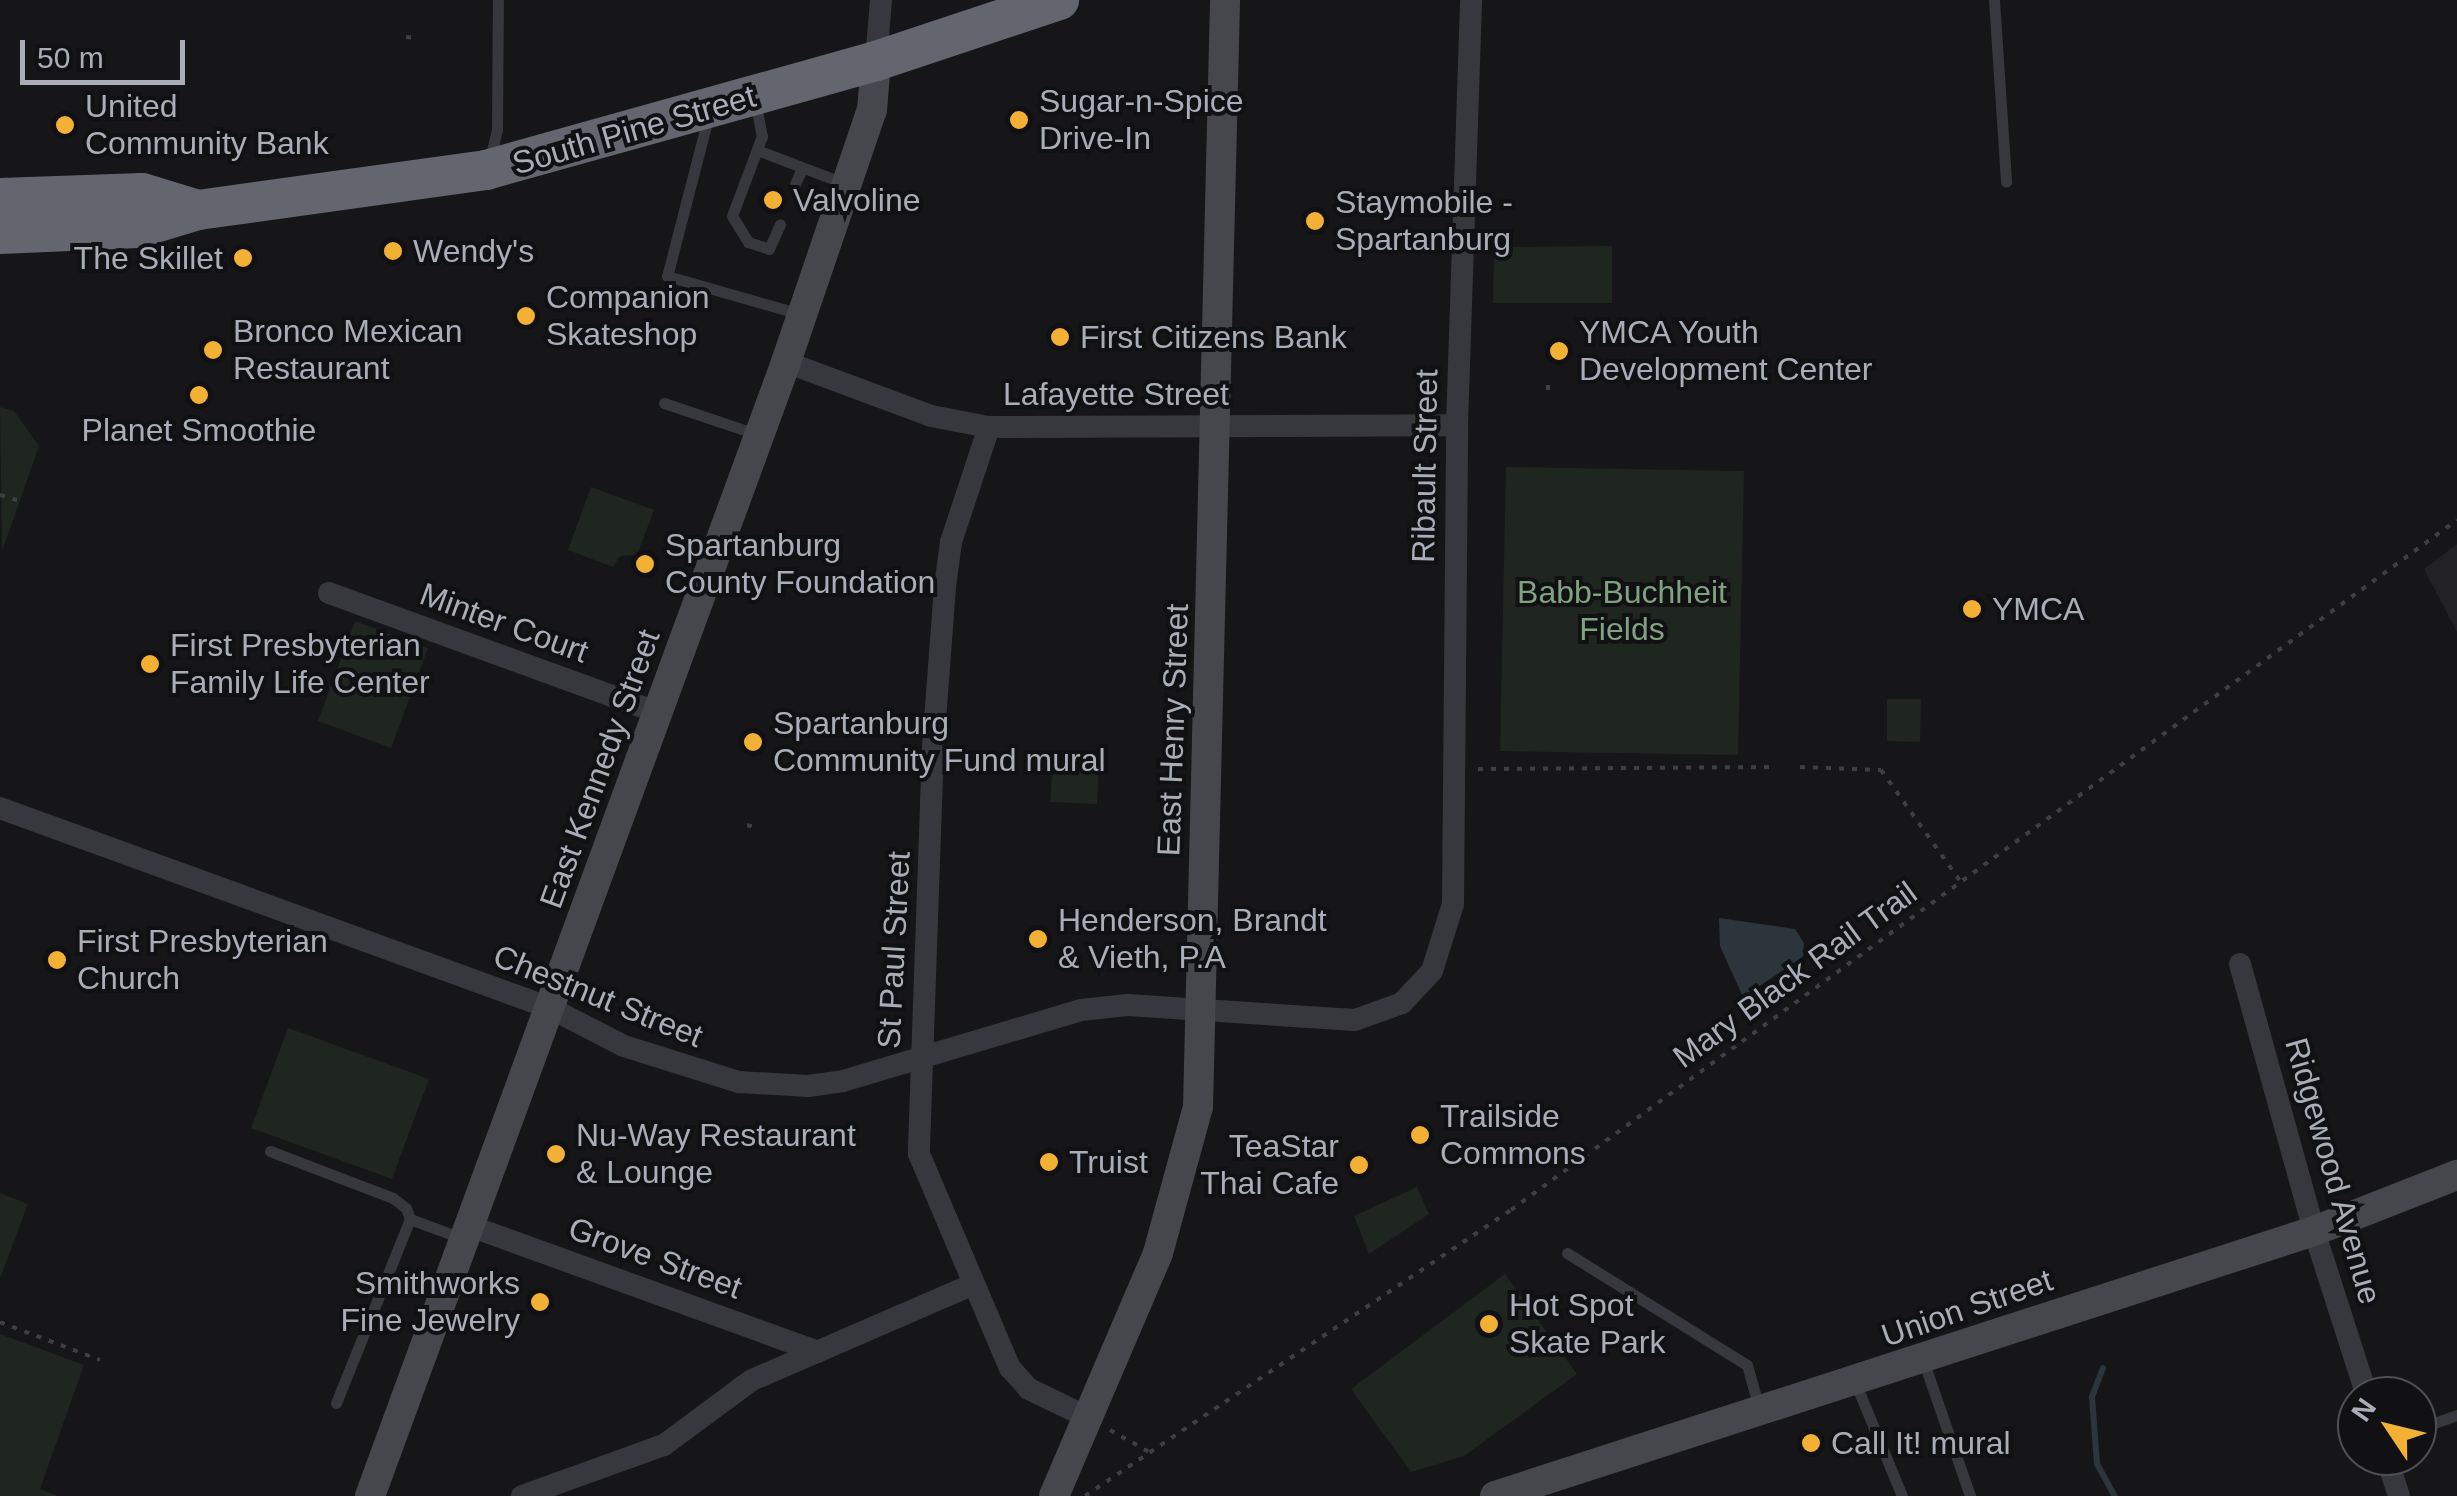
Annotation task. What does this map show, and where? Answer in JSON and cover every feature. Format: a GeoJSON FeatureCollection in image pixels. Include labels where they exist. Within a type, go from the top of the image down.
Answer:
{"type":"FeatureCollection","features":[{"type":"Feature","properties":{"kind":"highway","name":"South Pine Street"},"geometry":{"type":"LineString","coordinates":[[0,234],[138,228],[198,210],[486,170],[876,61],[1059,0]]}},
{"type":"Feature","properties":{"kind":"highway","name":"South Pine Street"},"geometry":{"type":"LineString","coordinates":[[0,198],[142,193],[198,210]]}},
{"type":"Feature","properties":{"kind":"main road","name":"East Henry Street"},"geometry":{"type":"LineString","coordinates":[[1054,1496],[1158,1253],[1182,1178],[1198,1107],[1226,0]]}},
{"type":"Feature","properties":{"kind":"main road","name":"East Kennedy Street"},"geometry":{"type":"LineString","coordinates":[[370,1496],[760,436],[872,110],[876,61]]}},
{"type":"Feature","properties":{"kind":"main road","name":"Union Street"},"geometry":{"type":"LineString","coordinates":[[1495,1496],[2314,1231],[2457,1175]]}},
{"type":"Feature","properties":{"kind":"street"},"geometry":{"type":"LineString","coordinates":[[876,61],[881,0]]}},
{"type":"Feature","properties":{"kind":"street","name":"Ribault Street"},"geometry":{"type":"LineString","coordinates":[[1447,934],[1453,904],[1458,425],[1470,0]]}},
{"type":"Feature","properties":{"kind":"street","name":"Lafayette Street"},"geometry":{"type":"LineString","coordinates":[[786,362],[931,416],[989,427],[1458,425]]}},
{"type":"Feature","properties":{"kind":"street","name":"St Paul Street"},"geometry":{"type":"LineString","coordinates":[[989,427],[951,542],[944,587],[933,747],[919,1154],[972,1285],[1018,1380],[1088,1418]]}},
{"type":"Feature","properties":{"kind":"street","name":"Minter Court"},"geometry":{"type":"LineString","coordinates":[[329,593],[658,713]]}},
{"type":"Feature","properties":{"kind":"street","name":"Chestnut Street"},"geometry":{"type":"LineString","coordinates":[[0,808],[550,1008],[624,1046],[739,1082],[808,1086],[843,1082],[1082,1010],[1128,1005],[1355,1020],[1382,1012],[1419,988],[1432,971],[1447,934]]}},
{"type":"Feature","properties":{"kind":"street","name":"Ridgewood Avenue"},"geometry":{"type":"LineString","coordinates":[[2240,964],[2314,1231],[2361,1376]]}},
{"type":"Feature","properties":{"kind":"street","name":"Grove Street"},"geometry":{"type":"LineString","coordinates":[[467,1233],[818,1352]]}},
{"type":"Feature","properties":{"kind":"street"},"geometry":{"type":"LineString","coordinates":[[522,1496],[664,1446],[752,1380],[972,1285]]}},
{"type":"Feature","properties":{"kind":"lane"},"geometry":{"type":"LineString","coordinates":[[486,170],[497,131],[498,0]]}},
{"type":"Feature","properties":{"kind":"lane"},"geometry":{"type":"LineString","coordinates":[[1994,0],[2006,182]]}},
{"type":"Feature","properties":{"kind":"lane"},"geometry":{"type":"LineString","coordinates":[[754,96],[762,136],[732,216],[748,242],[769,249],[780,224]]}},
{"type":"Feature","properties":{"kind":"lane"},"geometry":{"type":"LineString","coordinates":[[710,109],[667,276],[802,314]]}},
{"type":"Feature","properties":{"kind":"lane"},"geometry":{"type":"LineString","coordinates":[[757,150],[846,184]]}},
{"type":"Feature","properties":{"kind":"lane"},"geometry":{"type":"LineString","coordinates":[[796,184],[802,168]]}},
{"type":"Feature","properties":{"kind":"lane"},"geometry":{"type":"LineString","coordinates":[[664,403],[760,436]]}},
{"type":"Feature","properties":{"kind":"lane"},"geometry":{"type":"LineString","coordinates":[[270,1151],[393,1198],[410,1219],[467,1233]]}},
{"type":"Feature","properties":{"kind":"lane"},"geometry":{"type":"LineString","coordinates":[[336,1403],[410,1219]]}},
{"type":"Feature","properties":{"kind":"lane"},"geometry":{"type":"LineString","coordinates":[[1567,1254],[1747,1365],[1761,1412]]}},
{"type":"Feature","properties":{"kind":"lane"},"geometry":{"type":"LineString","coordinates":[[1923,1360],[1970,1496]]}},
{"type":"Feature","properties":{"kind":"lane"},"geometry":{"type":"LineString","coordinates":[[1855,1382],[1902,1496]]}},
{"type":"Feature","properties":{"kind":"path"},"geometry":{"type":"LineString","coordinates":[[406,38],[418,38]]}},
{"type":"Feature","properties":{"kind":"path"},"geometry":{"type":"LineString","coordinates":[[1548,384],[1548,394]]}},
{"type":"Feature","properties":{"kind":"path"},"geometry":{"type":"LineString","coordinates":[[0,494],[20,501]]}},
{"type":"Feature","properties":{"kind":"path","name":"Mary Black Rail Trail"},"geometry":{"type":"LineString","coordinates":[[1085,1496],[1511,1210],[2457,520]]}},
{"type":"Feature","properties":{"kind":"path"},"geometry":{"type":"LineString","coordinates":[[1473,769],[1773,767]]}},
{"type":"Feature","properties":{"kind":"path"},"geometry":{"type":"LineString","coordinates":[[1800,768],[1881,770],[1961,882]]}},
{"type":"Feature","properties":{"kind":"path"},"geometry":{"type":"LineString","coordinates":[[747,825],[756,828]]}},
{"type":"Feature","properties":{"kind":"path"},"geometry":{"type":"LineString","coordinates":[[0,1322],[100,1360]]}},
{"type":"Feature","properties":{"kind":"path"},"geometry":{"type":"LineString","coordinates":[[1088,1418],[1149,1452]]}},
{"type":"Feature","properties":{"kind":"shaded area"},"geometry":{"type":"Polygon","coordinates":[[[2457,544],[2457,632],[2424,569],[2457,544]]]}},
{"type":"Feature","properties":{"kind":"shaded area"},"geometry":{"type":"Polygon","coordinates":[[[1719,918],[1795,929],[1804,943],[1803,957],[1743,997],[1720,946],[1719,918]]]}},
{"type":"Feature","properties":{"kind":"green space"},"geometry":{"type":"Polygon","coordinates":[[[1612,246],[1612,303],[1493,303],[1494,247],[1612,246]]]}},
{"type":"Feature","properties":{"kind":"green space"},"geometry":{"type":"Polygon","coordinates":[[[0,407],[14,411],[39,446],[2,552],[0,407]]]}},
{"type":"Feature","properties":{"kind":"green space","name":"Babb-Buchheit Fields"},"geometry":{"type":"Polygon","coordinates":[[[1506,467],[1744,471],[1738,755],[1500,751],[1506,467]]]}},
{"type":"Feature","properties":{"kind":"green space"},"geometry":{"type":"Polygon","coordinates":[[[591,487],[654,510],[637,555],[620,556],[613,567],[568,550],[591,487]]]}},
{"type":"Feature","properties":{"kind":"green space"},"geometry":{"type":"Polygon","coordinates":[[[355,621],[428,648],[391,748],[318,721],[355,621]]]}},
{"type":"Feature","properties":{"kind":"green space"},"geometry":{"type":"Polygon","coordinates":[[[1887,699],[1921,699],[1920,742],[1887,741],[1887,699]]]}},
{"type":"Feature","properties":{"kind":"green space"},"geometry":{"type":"Polygon","coordinates":[[[1065,762],[1099,763],[1097,804],[1050,802],[1052,775],[1065,762]]]}},
{"type":"Feature","properties":{"kind":"green space"},"geometry":{"type":"Polygon","coordinates":[[[288,1028],[429,1079],[392,1179],[251,1128],[288,1028]]]}},
{"type":"Feature","properties":{"kind":"green space"},"geometry":{"type":"Polygon","coordinates":[[[1417,1187],[1429,1214],[1369,1254],[1354,1216],[1417,1187]]]}},
{"type":"Feature","properties":{"kind":"green space"},"geometry":{"type":"Polygon","coordinates":[[[0,1193],[28,1204],[0,1278],[0,1193]]]}},
{"type":"Feature","properties":{"kind":"green space","name":"Hot Spot Skate Park"},"geometry":{"type":"Polygon","coordinates":[[[1505,1274],[1577,1374],[1464,1456],[1411,1472],[1351,1389],[1505,1274]]]}},
{"type":"Feature","properties":{"kind":"green space"},"geometry":{"type":"Polygon","coordinates":[[[0,1334],[84,1365],[40,1489],[58,1496],[0,1496],[0,1334]]]}},
{"type":"Feature","properties":{"kind":"waterway"},"geometry":{"type":"LineString","coordinates":[[2103,1368],[2092,1397],[2097,1464],[2115,1496]]}},
{"type":"Feature","properties":{"kind":"place","name":"Sugar-n-Spice Drive-In"},"geometry":{"type":"Point","coordinates":[1019,120]}},
{"type":"Feature","properties":{"kind":"place","name":"United Community Bank"},"geometry":{"type":"Point","coordinates":[65,125]}},
{"type":"Feature","properties":{"kind":"place","name":"Valvoline"},"geometry":{"type":"Point","coordinates":[773,200]}},
{"type":"Feature","properties":{"kind":"place","name":"Staymobile - Spartanburg"},"geometry":{"type":"Point","coordinates":[1315,221]}},
{"type":"Feature","properties":{"kind":"place","name":"Wendy's"},"geometry":{"type":"Point","coordinates":[393,251]}},
{"type":"Feature","properties":{"kind":"place","name":"The Skillet"},"geometry":{"type":"Point","coordinates":[243,258]}},
{"type":"Feature","properties":{"kind":"place","name":"Companion Skateshop"},"geometry":{"type":"Point","coordinates":[526,316]}},
{"type":"Feature","properties":{"kind":"place","name":"First Citizens Bank"},"geometry":{"type":"Point","coordinates":[1060,337]}},
{"type":"Feature","properties":{"kind":"place","name":"Bronco Mexican Restaurant"},"geometry":{"type":"Point","coordinates":[213,350]}},
{"type":"Feature","properties":{"kind":"place","name":"YMCA Youth Development Center"},"geometry":{"type":"Point","coordinates":[1559,351]}},
{"type":"Feature","properties":{"kind":"place","name":"Planet Smoothie"},"geometry":{"type":"Point","coordinates":[199,395]}},
{"type":"Feature","properties":{"kind":"place","name":"Spartanburg County Foundation"},"geometry":{"type":"Point","coordinates":[645,564]}},
{"type":"Feature","properties":{"kind":"place","name":"YMCA"},"geometry":{"type":"Point","coordinates":[1972,609]}},
{"type":"Feature","properties":{"kind":"place","name":"First Presbyterian Family Life Center"},"geometry":{"type":"Point","coordinates":[150,664]}},
{"type":"Feature","properties":{"kind":"place","name":"Spartanburg Community Fund mural"},"geometry":{"type":"Point","coordinates":[753,742]}},
{"type":"Feature","properties":{"kind":"place","name":"Henderson, Brandt & Vieth, P.A"},"geometry":{"type":"Point","coordinates":[1038,939]}},
{"type":"Feature","properties":{"kind":"place","name":"First Presbyterian Church"},"geometry":{"type":"Point","coordinates":[57,960]}},
{"type":"Feature","properties":{"kind":"place","name":"Trailside Commons"},"geometry":{"type":"Point","coordinates":[1420,1135]}},
{"type":"Feature","properties":{"kind":"place","name":"Nu-Way Restaurant & Lounge"},"geometry":{"type":"Point","coordinates":[556,1154]}},
{"type":"Feature","properties":{"kind":"place","name":"Truist"},"geometry":{"type":"Point","coordinates":[1049,1162]}},
{"type":"Feature","properties":{"kind":"place","name":"TeaStar Thai Cafe"},"geometry":{"type":"Point","coordinates":[1359,1165]}},
{"type":"Feature","properties":{"kind":"place","name":"Smithworks Fine Jewelry"},"geometry":{"type":"Point","coordinates":[540,1302]}},
{"type":"Feature","properties":{"kind":"place","name":"Hot Spot Skate Park"},"geometry":{"type":"Point","coordinates":[1489,1324]}},
{"type":"Feature","properties":{"kind":"place","name":"Call It! mural"},"geometry":{"type":"Point","coordinates":[1811,1443]}}]}
